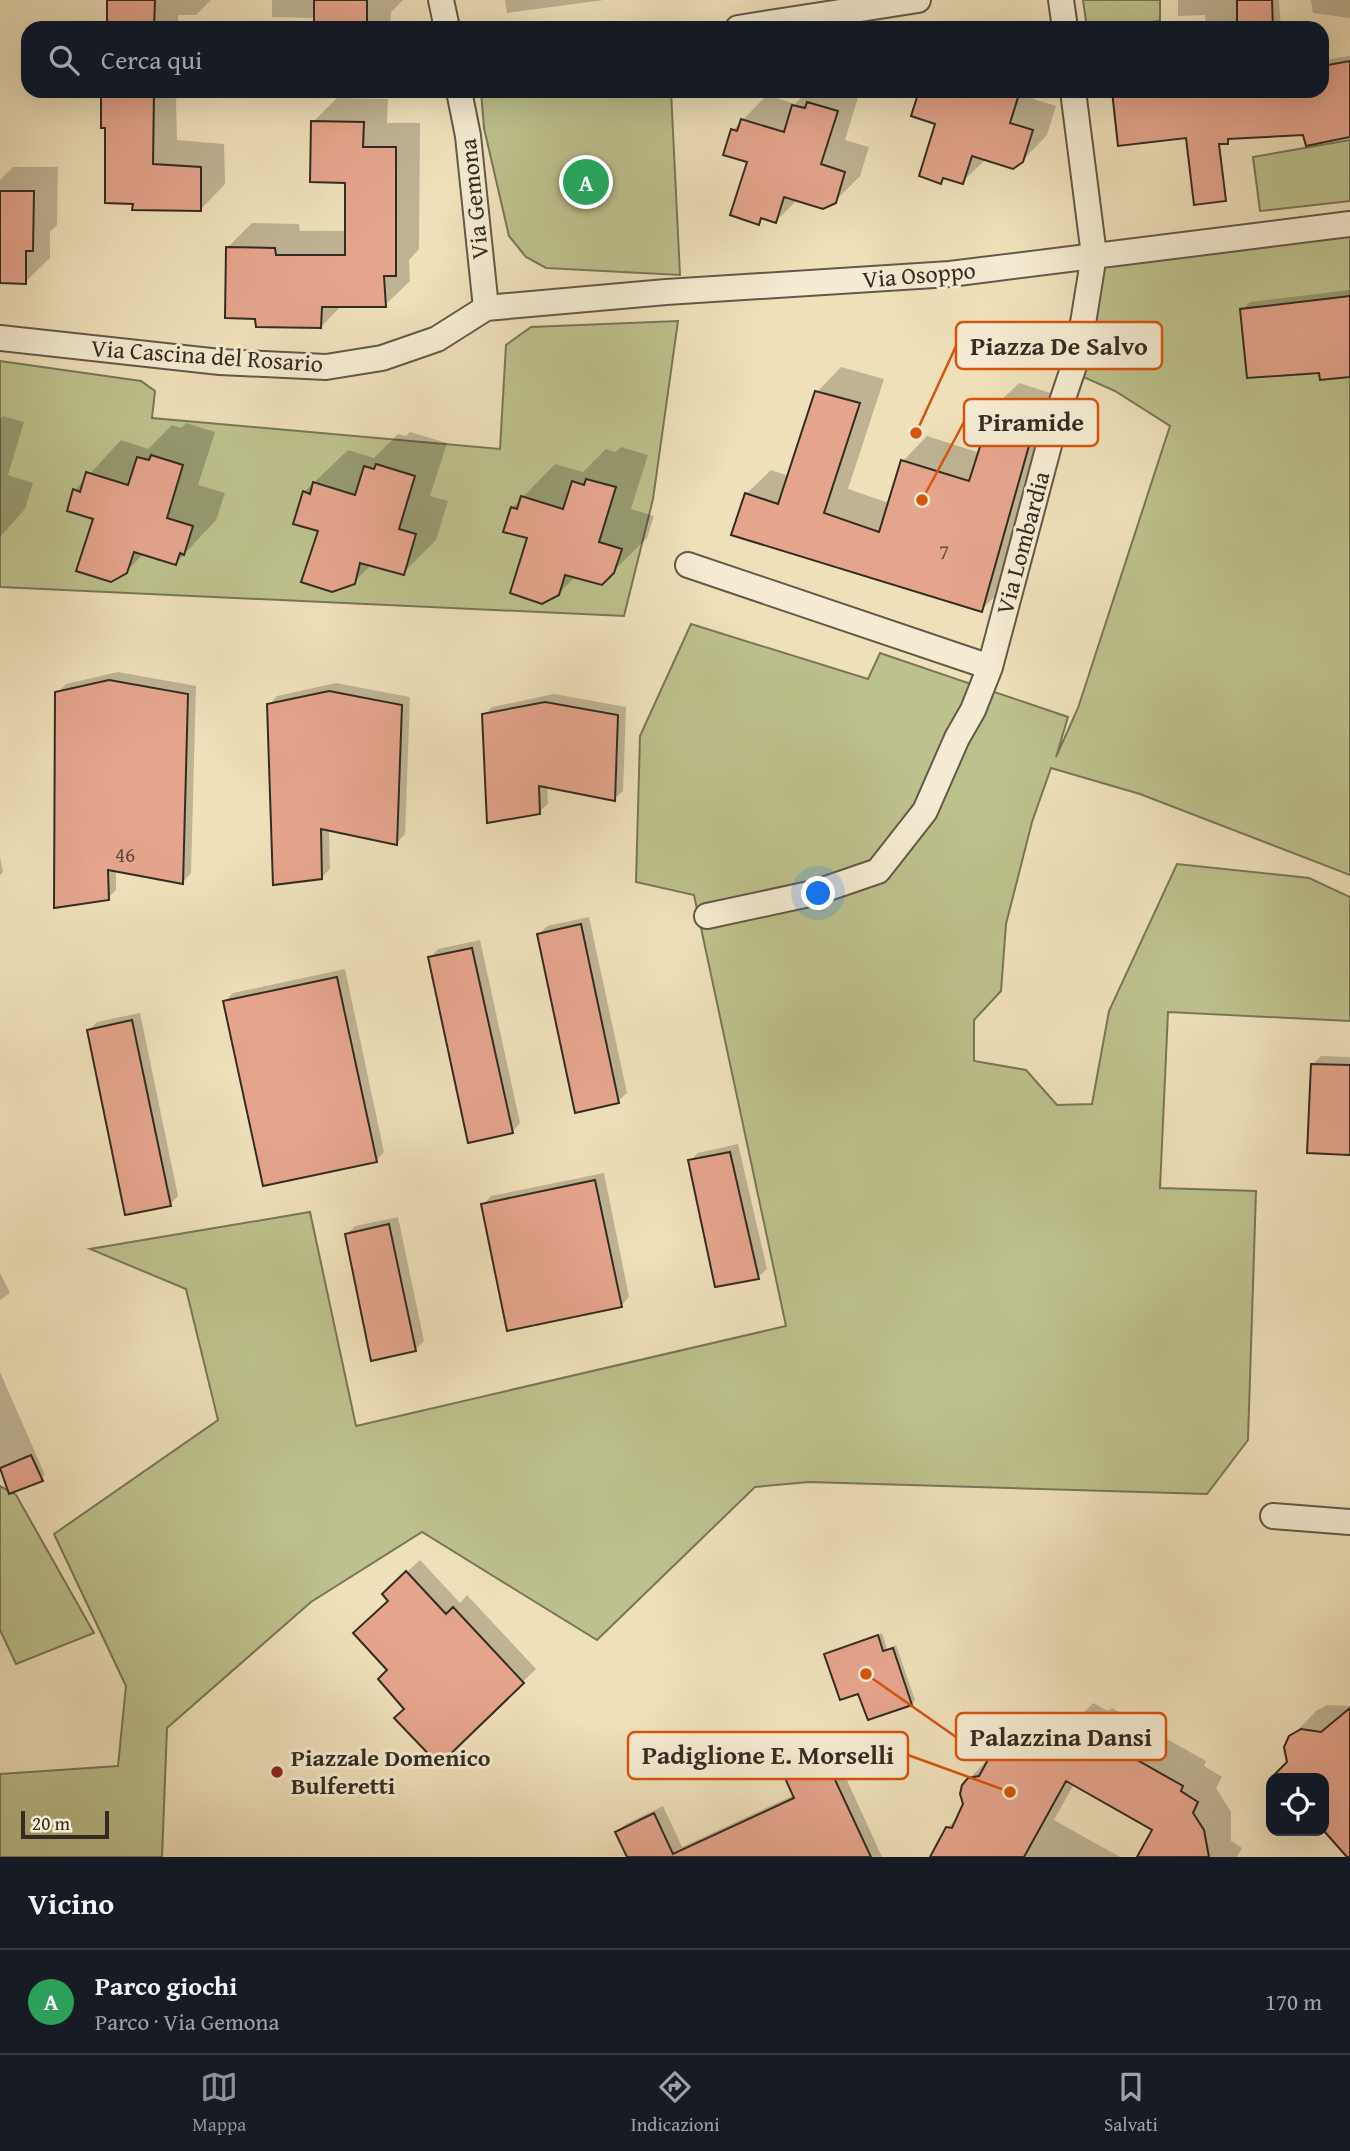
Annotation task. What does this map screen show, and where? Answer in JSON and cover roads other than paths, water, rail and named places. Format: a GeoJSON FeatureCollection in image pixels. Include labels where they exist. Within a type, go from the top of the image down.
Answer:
{"type":"FeatureCollection","features":[{"type":"Feature","properties":{"kind":"street"},"geometry":{"type":"LineString","coordinates":[[441,0],[446,21]]}},
{"type":"Feature","properties":{"kind":"street"},"geometry":{"type":"LineString","coordinates":[[783,21],[918,0]]}},
{"type":"Feature","properties":{"kind":"street"},"geometry":{"type":"LineString","coordinates":[[1061,0],[1064,21]]}},
{"type":"Feature","properties":{"kind":"street","name":"Via Gemona"},"geometry":{"type":"LineString","coordinates":[[460,98],[468,136],[486,308]]}},
{"type":"Feature","properties":{"kind":"street","name":"Via Lombardia"},"geometry":{"type":"LineString","coordinates":[[707,916],[814,893],[878,871],[925,811],[957,738],[974,710],[990,667],[1056,419],[1078,354],[1094,256],[1074,98]]}},
{"type":"Feature","properties":{"kind":"street","name":"Via Osoppo"},"geometry":{"type":"LineString","coordinates":[[486,308],[666,292],[950,274],[1350,225]]}},
{"type":"Feature","properties":{"kind":"street","name":"Via Cascina del Rosario"},"geometry":{"type":"LineString","coordinates":[[0,338],[220,362],[326,367],[382,358],[437,339],[486,308]]}},
{"type":"Feature","properties":{"kind":"street"},"geometry":{"type":"LineString","coordinates":[[688,565],[990,667]]}},
{"type":"Feature","properties":{"kind":"street"},"geometry":{"type":"LineString","coordinates":[[1273,1516],[1350,1521]]}},
{"type":"Feature","properties":{"kind":"place","name":"Parco giochi"},"geometry":{"type":"Point","coordinates":[586,182]}},
{"type":"Feature","properties":{"kind":"place","name":"Piazza De Salvo"},"geometry":{"type":"Point","coordinates":[916,433]}},
{"type":"Feature","properties":{"kind":"place","name":"Piramide"},"geometry":{"type":"Point","coordinates":[922,500]}},
{"type":"Feature","properties":{"kind":"place","name":"Palazzina Dansi"},"geometry":{"type":"Point","coordinates":[866,1674]}},
{"type":"Feature","properties":{"kind":"place","name":"Piazzale Domenico Bulferetti"},"geometry":{"type":"Point","coordinates":[277,1772]}},
{"type":"Feature","properties":{"kind":"place","name":"Padiglione E. Morselli"},"geometry":{"type":"Point","coordinates":[1010,1792]}}]}
